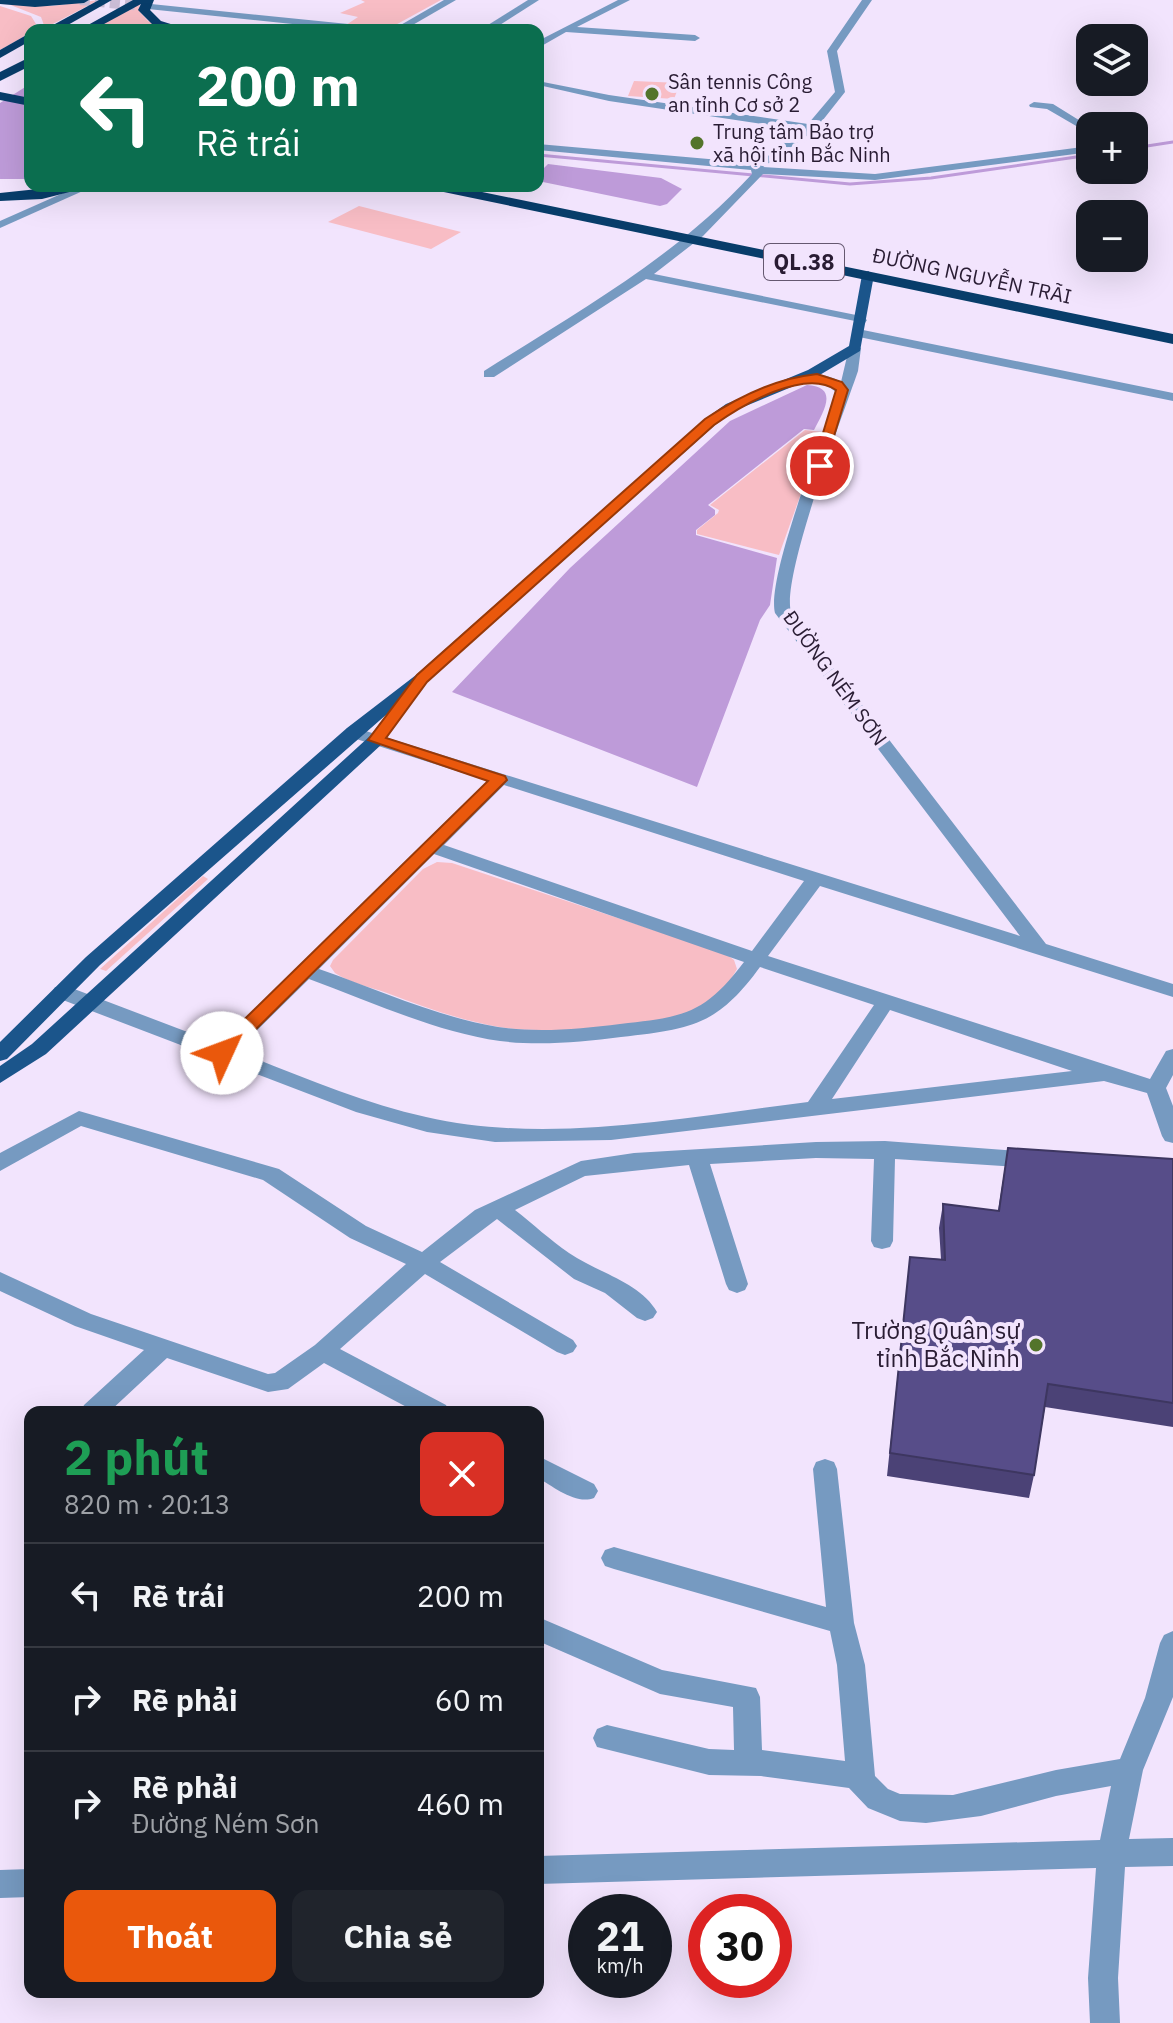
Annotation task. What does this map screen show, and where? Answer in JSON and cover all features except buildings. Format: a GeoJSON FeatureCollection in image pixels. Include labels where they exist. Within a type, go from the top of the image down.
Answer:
{"type":"FeatureCollection","features":[{"type":"Feature","properties":{"kind":"highway"},"geometry":{"type":"LineString","coordinates":[[0,3],[46,4],[84,0]]}},
{"type":"Feature","properties":{"kind":"highway"},"geometry":{"type":"LineString","coordinates":[[44,24],[107,0]]}},
{"type":"Feature","properties":{"kind":"highway"},"geometry":{"type":"LineString","coordinates":[[98,24],[147,2]]}},
{"type":"Feature","properties":{"kind":"highway"},"geometry":{"type":"LineString","coordinates":[[147,2],[144,10],[148,17],[167,24]]}},
{"type":"Feature","properties":{"kind":"highway"},"geometry":{"type":"LineString","coordinates":[[0,3],[39,24]]}},
{"type":"Feature","properties":{"kind":"highway"},"geometry":{"type":"LineString","coordinates":[[0,56],[24,42]]}},
{"type":"Feature","properties":{"kind":"highway"},"geometry":{"type":"LineString","coordinates":[[1,77],[24,65]]}},
{"type":"Feature","properties":{"kind":"highway"},"geometry":{"type":"LineString","coordinates":[[0,96],[24,101]]}},
{"type":"Feature","properties":{"kind":"highway"},"geometry":{"type":"LineString","coordinates":[[0,195],[24,192]]}},
{"type":"Feature","properties":{"kind":"highway"},"geometry":{"type":"LineString","coordinates":[[0,195],[57,192]]}},
{"type":"Feature","properties":{"kind":"highway","name":"ĐƯỜNG NGUYỄN TRÃI"},"geometry":{"type":"LineString","coordinates":[[463,192],[1173,339]]}},
{"type":"Feature","properties":{"kind":"main road","name":"ĐƯỜNG NÉM SƠN"},"geometry":{"type":"LineString","coordinates":[[858,334],[868,275]]}},
{"type":"Feature","properties":{"kind":"main road"},"geometry":{"type":"LineString","coordinates":[[0,1054],[62,992],[219,851],[353,732],[422,678],[710,422],[742,401],[795,380],[858,334]]}},
{"type":"Feature","properties":{"kind":"main road"},"geometry":{"type":"LineString","coordinates":[[0,1076],[39,1049],[376,740],[422,678]]}},
{"type":"Feature","properties":{"kind":"main road"},"geometry":{"type":"LineString","coordinates":[[219,851],[246,860]]}},
{"type":"Feature","properties":{"kind":"street"},"geometry":{"type":"LineString","coordinates":[[408,24],[451,0]]}},
{"type":"Feature","properties":{"kind":"street"},"geometry":{"type":"LineString","coordinates":[[495,24],[534,0]]}},
{"type":"Feature","properties":{"kind":"street"},"geometry":{"type":"LineString","coordinates":[[544,41],[625,0]]}},
{"type":"Feature","properties":{"kind":"street"},"geometry":{"type":"LineString","coordinates":[[489,374],[643,275],[691,239],[720,216],[756,173],[811,128],[840,92],[832,51],[867,0]]}},
{"type":"Feature","properties":{"kind":"street"},"geometry":{"type":"LineString","coordinates":[[147,2],[329,24]]}},
{"type":"Feature","properties":{"kind":"street"},"geometry":{"type":"LineString","coordinates":[[544,30],[695,38]]}},
{"type":"Feature","properties":{"kind":"street"},"geometry":{"type":"LineString","coordinates":[[547,84],[609,98],[811,128]]}},
{"type":"Feature","properties":{"kind":"street"},"geometry":{"type":"LineString","coordinates":[[1034,105],[1049,106],[1076,122]]}},
{"type":"Feature","properties":{"kind":"street"},"geometry":{"type":"LineString","coordinates":[[544,148],[756,173],[875,177],[1076,151]]}},
{"type":"Feature","properties":{"kind":"street"},"geometry":{"type":"LineString","coordinates":[[0,225],[74,192]]}},
{"type":"Feature","properties":{"kind":"street"},"geometry":{"type":"LineString","coordinates":[[643,275],[858,334],[1173,397]]}},
{"type":"Feature","properties":{"kind":"street","name":"ĐƯỜNG NÉM SƠN"},"geometry":{"type":"LineString","coordinates":[[858,334],[851,371],[842,390],[788,561],[780,602],[783,613],[1038,947]]}},
{"type":"Feature","properties":{"kind":"street"},"geometry":{"type":"LineString","coordinates":[[795,380],[821,379],[835,383],[842,390]]}},
{"type":"Feature","properties":{"kind":"street"},"geometry":{"type":"LineString","coordinates":[[353,732],[1173,991]]}},
{"type":"Feature","properties":{"kind":"street"},"geometry":{"type":"LineString","coordinates":[[222,1053],[499,780]]}},
{"type":"Feature","properties":{"kind":"street"},"geometry":{"type":"LineString","coordinates":[[432,847],[885,1003],[1165,1091]]}},
{"type":"Feature","properties":{"kind":"street"},"geometry":{"type":"LineString","coordinates":[[306,971],[466,1027],[528,1036],[570,1037],[638,1030],[690,1020],[730,994],[815,879]]}},
{"type":"Feature","properties":{"kind":"street"},"geometry":{"type":"LineString","coordinates":[[62,992],[394,1118],[481,1134],[611,1133],[1104,1074]]}},
{"type":"Feature","properties":{"kind":"street"},"geometry":{"type":"LineString","coordinates":[[815,1108],[885,1003]]}},
{"type":"Feature","properties":{"kind":"street"},"geometry":{"type":"LineString","coordinates":[[1173,1056],[1165,1091],[1173,1136]]}},
{"type":"Feature","properties":{"kind":"street"},"geometry":{"type":"LineString","coordinates":[[0,1163],[79,1118],[271,1174],[358,1232],[424,1263],[565,1346]]}},
{"type":"Feature","properties":{"kind":"street"},"geometry":{"type":"LineString","coordinates":[[882,1241],[885,1149]]}},
{"type":"Feature","properties":{"kind":"street"},"geometry":{"type":"LineString","coordinates":[[0,1281],[83,1320],[161,1349],[268,1383],[280,1382],[323,1351],[483,1216],[581,1169],[634,1161],[816,1150],[918,1152],[1061,1162]]}},
{"type":"Feature","properties":{"kind":"street"},"geometry":{"type":"LineString","coordinates":[[697,1158],[737,1284]]}},
{"type":"Feature","properties":{"kind":"street"},"geometry":{"type":"LineString","coordinates":[[498,1208],[559,1258],[613,1287],[645,1312]]}},
{"type":"Feature","properties":{"kind":"street"},"geometry":{"type":"LineString","coordinates":[[99,1406],[161,1349]]}},
{"type":"Feature","properties":{"kind":"street"},"geometry":{"type":"LineString","coordinates":[[323,1351],[426,1406]]}},
{"type":"Feature","properties":{"kind":"street"},"geometry":{"type":"LineString","coordinates":[[544,1469],[585,1491]]}},
{"type":"Feature","properties":{"kind":"street"},"geometry":{"type":"LineString","coordinates":[[825,1469],[841,1623],[851,1665],[861,1776],[868,1791],[883,1801],[925,1810],[946,1810],[1060,1782],[1129,1770]]}},
{"type":"Feature","properties":{"kind":"street"},"geometry":{"type":"LineString","coordinates":[[614,1558],[841,1623]]}},
{"type":"Feature","properties":{"kind":"street"},"geometry":{"type":"LineString","coordinates":[[544,1632],[660,1682],[746,1697],[749,1763]]}},
{"type":"Feature","properties":{"kind":"street"},"geometry":{"type":"LineString","coordinates":[[1105,2023],[1103,1978],[1111,1855],[1129,1770],[1159,1698],[1173,1643]]}},
{"type":"Feature","properties":{"kind":"street"},"geometry":{"type":"LineString","coordinates":[[607,1738],[709,1762],[749,1763],[861,1776]]}},
{"type":"Feature","properties":{"kind":"street"},"geometry":{"type":"LineString","coordinates":[[544,1870],[1173,1852]]}},
{"type":"Feature","properties":{"kind":"street"},"geometry":{"type":"LineString","coordinates":[[0,1884],[24,1883]]}},
{"type":"Feature","properties":{"kind":"shaded area"},"geometry":{"type":"Polygon","coordinates":[[[99,0],[53,24],[44,24],[41,17],[8,4],[52,6],[99,0]]]}},
{"type":"Feature","properties":{"kind":"shaded area"},"geometry":{"type":"Polygon","coordinates":[[[361,0],[441,0],[397,24],[348,24],[358,17],[340,13],[365,2],[361,0]]]}},
{"type":"Feature","properties":{"kind":"shaded area"},"geometry":{"type":"Polygon","coordinates":[[[140,3],[139,11],[148,21],[156,24],[100,24],[140,3]]]}},
{"type":"Feature","properties":{"kind":"shaded area"},"geometry":{"type":"Polygon","coordinates":[[[0,6],[31,16],[36,24],[24,24],[24,36],[0,50],[0,6]]]}},
{"type":"Feature","properties":{"kind":"shaded area"},"geometry":{"type":"Polygon","coordinates":[[[634,81],[680,83],[674,99],[628,96],[634,81]]]}},
{"type":"Feature","properties":{"kind":"shaded area"},"geometry":{"type":"Polygon","coordinates":[[[24,88],[24,179],[0,179],[0,103],[24,88]]]}},
{"type":"Feature","properties":{"kind":"shaded area"},"geometry":{"type":"Polygon","coordinates":[[[548,164],[661,178],[682,189],[667,204],[660,206],[544,182],[544,168],[548,164]]]}},
{"type":"Feature","properties":{"kind":"shaded area"},"geometry":{"type":"Polygon","coordinates":[[[359,206],[461,232],[431,249],[328,222],[359,206]]]}},
{"type":"Feature","properties":{"kind":"shaded area"},"geometry":{"type":"Polygon","coordinates":[[[807,385],[823,390],[826,395],[814,430],[804,429],[708,505],[715,510],[715,515],[696,530],[696,535],[777,558],[770,605],[760,620],[697,787],[452,692],[570,568],[730,421],[807,385]]]}},
{"type":"Feature","properties":{"kind":"shaded area"},"geometry":{"type":"Polygon","coordinates":[[[805,430],[823,432],[779,555],[697,534],[697,530],[718,513],[719,510],[710,505],[805,430]]]}},
{"type":"Feature","properties":{"kind":"shaded area"},"geometry":{"type":"Polygon","coordinates":[[[437,862],[452,863],[726,954],[734,960],[737,969],[715,999],[687,1014],[634,1024],[573,1030],[499,1027],[456,1017],[335,973],[330,966],[333,960],[423,869],[437,862]]]}},
{"type":"Feature","properties":{"kind":"shaded area"},"geometry":{"type":"Polygon","coordinates":[[[203,876],[208,879],[106,971],[100,969],[203,876]]]}},
{"type":"Feature","properties":{"kind":"waterway"},"geometry":{"type":"LineString","coordinates":[[1148,146],[1173,142]]}},
{"type":"Feature","properties":{"kind":"waterway"},"geometry":{"type":"LineString","coordinates":[[544,156],[850,184],[931,178],[1076,157]]}},
{"type":"Feature","properties":{"kind":"tunnel"},"geometry":{"type":"LineString","coordinates":[[80,0],[151,7]]}},
{"type":"Feature","properties":{"kind":"place","name":"Sân tennis Công an tỉnh Cơ sở 2"},"geometry":{"type":"Point","coordinates":[652,94]}},
{"type":"Feature","properties":{"kind":"place","name":"Trung tâm Bảo trợ xã hội tỉnh Bắc Ninh"},"geometry":{"type":"Point","coordinates":[697,143]}},
{"type":"Feature","properties":{"kind":"place","name":"Trường Quân sự tỉnh Bắc Ninh"},"geometry":{"type":"Point","coordinates":[1036,1345]}},
{"type":"Feature","properties":{"kind":"route"},"geometry":{"type":"LineString","coordinates":[[222,1053],[499,780],[376,740],[422,678],[710,422],[742,401],[795,380],[817,378],[838,385],[842,390],[820,466]]}}]}
